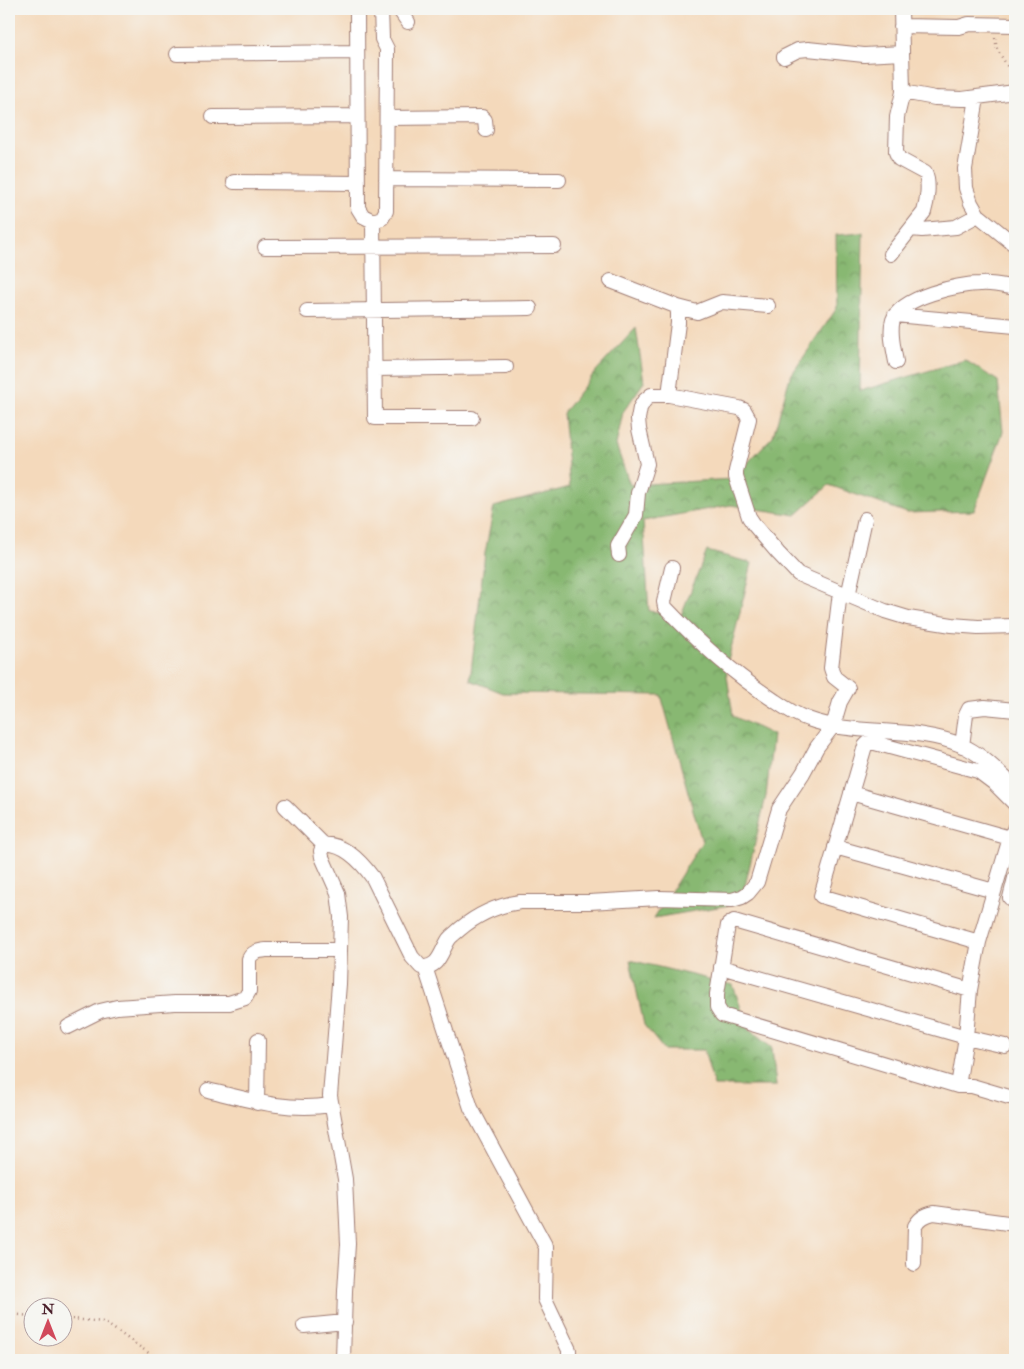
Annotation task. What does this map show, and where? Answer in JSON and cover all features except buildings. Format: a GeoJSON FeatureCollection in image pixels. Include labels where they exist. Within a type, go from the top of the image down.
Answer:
{"type":"FeatureCollection","features":[{"type":"Feature","properties":{"kind":"street"},"geometry":{"type":"LineString","coordinates":[[357,9],[358,208],[363,216],[373,221],[382,218],[386,211],[387,49],[382,40],[382,9]]}},
{"type":"Feature","properties":{"kind":"street"},"geometry":{"type":"LineString","coordinates":[[399,9],[408,22]]}},
{"type":"Feature","properties":{"kind":"street"},"geometry":{"type":"LineString","coordinates":[[891,254],[924,212],[928,178],[926,173],[902,162],[896,152],[897,117],[903,92],[902,9]]}},
{"type":"Feature","properties":{"kind":"street"},"geometry":{"type":"LineString","coordinates":[[901,26],[959,27],[970,24],[1015,25]]}},
{"type":"Feature","properties":{"kind":"street"},"geometry":{"type":"LineString","coordinates":[[177,54],[357,46],[382,40]]}},
{"type":"Feature","properties":{"kind":"street"},"geometry":{"type":"LineString","coordinates":[[784,57],[798,50],[808,49],[864,55],[902,53]]}},
{"type":"Feature","properties":{"kind":"street"},"geometry":{"type":"LineString","coordinates":[[903,92],[935,98],[977,98],[1015,92]]}},
{"type":"Feature","properties":{"kind":"street"},"geometry":{"type":"LineString","coordinates":[[977,98],[964,175],[965,182],[971,204],[978,215],[1015,245]]}},
{"type":"Feature","properties":{"kind":"street"},"geometry":{"type":"LineString","coordinates":[[213,117],[357,116]]}},
{"type":"Feature","properties":{"kind":"street"},"geometry":{"type":"LineString","coordinates":[[387,118],[482,117],[485,120],[486,130]]}},
{"type":"Feature","properties":{"kind":"street"},"geometry":{"type":"LineString","coordinates":[[386,179],[558,180]]}},
{"type":"Feature","properties":{"kind":"street"},"geometry":{"type":"LineString","coordinates":[[234,182],[358,183]]}},
{"type":"Feature","properties":{"kind":"street"},"geometry":{"type":"LineString","coordinates":[[911,229],[956,227],[978,215]]}},
{"type":"Feature","properties":{"kind":"street"},"geometry":{"type":"LineString","coordinates":[[373,221],[375,418],[472,418]]}},
{"type":"Feature","properties":{"kind":"street"},"geometry":{"type":"LineString","coordinates":[[264,247],[554,246]]}},
{"type":"Feature","properties":{"kind":"street"},"geometry":{"type":"LineString","coordinates":[[612,281],[678,307],[697,312],[722,302],[768,306]]}},
{"type":"Feature","properties":{"kind":"street"},"geometry":{"type":"LineString","coordinates":[[896,362],[892,327],[895,315],[899,309],[907,304],[943,290],[983,283],[1015,288]]}},
{"type":"Feature","properties":{"kind":"street"},"geometry":{"type":"LineString","coordinates":[[669,395],[678,323],[678,307]]}},
{"type":"Feature","properties":{"kind":"street"},"geometry":{"type":"LineString","coordinates":[[307,311],[530,308]]}},
{"type":"Feature","properties":{"kind":"street"},"geometry":{"type":"LineString","coordinates":[[895,315],[1015,326]]}},
{"type":"Feature","properties":{"kind":"street"},"geometry":{"type":"LineString","coordinates":[[375,369],[506,368]]}},
{"type":"Feature","properties":{"kind":"street"},"geometry":{"type":"LineString","coordinates":[[619,555],[618,546],[636,515],[638,493],[647,464],[639,429],[640,408],[651,395],[669,395],[744,410],[749,419],[736,474],[749,517],[798,574],[896,614],[926,621],[978,627],[1015,626]]}},
{"type":"Feature","properties":{"kind":"street"},"geometry":{"type":"LineString","coordinates":[[285,806],[324,844],[332,844],[348,852],[368,872],[373,878],[412,957],[421,967],[425,968],[433,965],[443,953],[449,939],[462,927],[496,908],[509,904],[520,902],[589,902],[659,898],[732,900],[742,897],[757,882],[779,809],[803,773],[817,747],[833,726],[840,702],[848,688],[834,677],[831,673],[831,668],[844,594],[865,519]]}},
{"type":"Feature","properties":{"kind":"street"},"geometry":{"type":"LineString","coordinates":[[672,568],[664,602],[665,607],[712,653],[750,685],[797,715],[833,726],[924,736],[962,746],[979,756],[1015,787]]}},
{"type":"Feature","properties":{"kind":"street"},"geometry":{"type":"LineString","coordinates":[[962,746],[966,715],[969,709],[985,707],[1015,710]]}},
{"type":"Feature","properties":{"kind":"street"},"geometry":{"type":"LineString","coordinates":[[979,942],[821,896],[864,746],[868,743],[874,742],[978,770],[1015,804]]}},
{"type":"Feature","properties":{"kind":"street"},"geometry":{"type":"LineString","coordinates":[[851,793],[1013,833],[979,942],[970,990],[966,1037],[958,1086]]}},
{"type":"Feature","properties":{"kind":"street"},"geometry":{"type":"LineString","coordinates":[[324,844],[321,851],[322,857],[338,893],[342,917],[339,984],[330,1089],[331,1106],[344,1179],[348,1244],[344,1290],[343,1360]]}},
{"type":"Feature","properties":{"kind":"street"},"geometry":{"type":"LineString","coordinates":[[835,847],[994,891]]}},
{"type":"Feature","properties":{"kind":"street"},"geometry":{"type":"LineString","coordinates":[[1010,898],[1015,878]]}},
{"type":"Feature","properties":{"kind":"street"},"geometry":{"type":"LineString","coordinates":[[970,990],[734,921],[728,924],[717,994],[717,1007],[722,1015],[958,1086],[972,1086],[1009,1097]]}},
{"type":"Feature","properties":{"kind":"street"},"geometry":{"type":"LineString","coordinates":[[68,1026],[100,1011],[117,1007],[175,1003],[229,1003],[240,1000],[247,996],[249,991],[249,959],[256,952],[266,950],[340,950]]}},
{"type":"Feature","properties":{"kind":"street"},"geometry":{"type":"LineString","coordinates":[[721,967],[966,1037],[1005,1046]]}},
{"type":"Feature","properties":{"kind":"street"},"geometry":{"type":"LineString","coordinates":[[425,968],[471,1108],[546,1247],[545,1299],[569,1350],[570,1360]]}},
{"type":"Feature","properties":{"kind":"street"},"geometry":{"type":"LineString","coordinates":[[257,1103],[258,1040]]}},
{"type":"Feature","properties":{"kind":"street"},"geometry":{"type":"LineString","coordinates":[[208,1090],[257,1103],[300,1108],[331,1106]]}},
{"type":"Feature","properties":{"kind":"street"},"geometry":{"type":"LineString","coordinates":[[914,1264],[916,1226],[918,1221],[927,1214],[1015,1224]]}},
{"type":"Feature","properties":{"kind":"street"},"geometry":{"type":"LineString","coordinates":[[304,1326],[345,1322]]}},
{"type":"Feature","properties":{"kind":"path"},"geometry":{"type":"LineString","coordinates":[[996,24],[995,37],[998,49],[1015,78]]}},
{"type":"Feature","properties":{"kind":"path"},"geometry":{"type":"LineString","coordinates":[[9,1314],[22,1315]]}},
{"type":"Feature","properties":{"kind":"path"},"geometry":{"type":"LineString","coordinates":[[72,1319],[104,1322],[153,1356],[208,1360]]}},
{"type":"Feature","properties":{"kind":"green space"},"geometry":{"type":"Polygon","coordinates":[[[863,233],[860,391],[965,360],[998,381],[1003,432],[974,511],[907,513],[829,485],[796,515],[731,505],[643,521],[649,611],[681,615],[707,551],[752,563],[726,669],[733,716],[773,735],[766,796],[741,903],[654,918],[702,842],[661,695],[503,693],[470,680],[485,553],[494,507],[570,487],[563,413],[596,371],[636,328],[644,382],[623,412],[616,445],[630,485],[732,479],[773,436],[790,377],[837,308],[836,235],[863,233]]]}},
{"type":"Feature","properties":{"kind":"green space"},"geometry":{"type":"Polygon","coordinates":[[[630,960],[733,985],[748,1029],[772,1048],[776,1086],[714,1086],[704,1050],[664,1050],[644,1025],[630,960]]]}}]}
